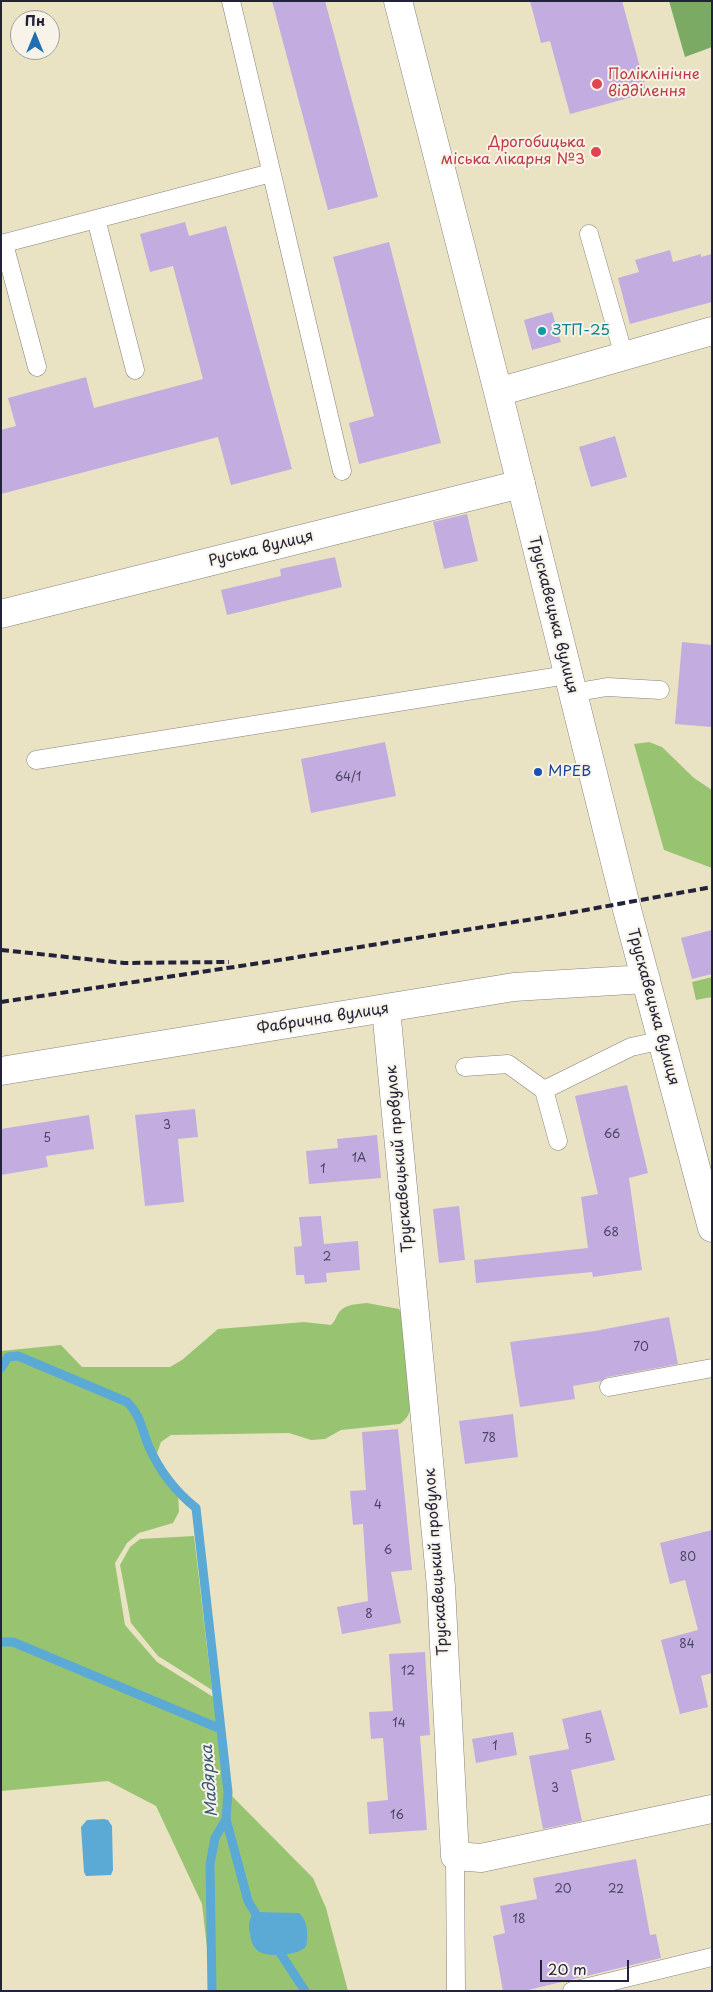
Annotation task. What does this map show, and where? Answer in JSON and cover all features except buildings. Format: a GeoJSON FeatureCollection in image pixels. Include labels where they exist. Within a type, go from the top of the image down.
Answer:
{"type":"FeatureCollection","features":[{"type":"Feature","properties":{"kind":"street","name":"Трускавецька вулиця"},"geometry":{"type":"LineString","coordinates":[[398,1],[498,392],[569,684],[646,980],[708,1194],[712,1228]]}},
{"type":"Feature","properties":{"kind":"street"},"geometry":{"type":"LineString","coordinates":[[498,392],[712,331]]}},
{"type":"Feature","properties":{"kind":"street","name":"Руська вулиця"},"geometry":{"type":"LineString","coordinates":[[1,614],[521,484]]}},
{"type":"Feature","properties":{"kind":"street","name":"Фабрична вулиця"},"geometry":{"type":"LineString","coordinates":[[1,1071],[514,987],[646,980]]}},
{"type":"Feature","properties":{"kind":"street","name":"Трускавецький провулок"},"geometry":{"type":"LineString","coordinates":[[386,1009],[441,1587],[455,1856]]}},
{"type":"Feature","properties":{"kind":"street"},"geometry":{"type":"LineString","coordinates":[[455,1856],[481,1858],[712,1809]]}},
{"type":"Feature","properties":{"kind":"lane"},"geometry":{"type":"LineString","coordinates":[[230,1],[342,471]]}},
{"type":"Feature","properties":{"kind":"lane"},"geometry":{"type":"LineString","coordinates":[[37,367],[3,244],[271,173]]}},
{"type":"Feature","properties":{"kind":"lane"},"geometry":{"type":"LineString","coordinates":[[96,219],[136,370]]}},
{"type":"Feature","properties":{"kind":"lane"},"geometry":{"type":"LineString","coordinates":[[589,234],[624,356]]}},
{"type":"Feature","properties":{"kind":"lane"},"geometry":{"type":"LineString","coordinates":[[36,760],[569,684],[660,690]]}},
{"type":"Feature","properties":{"kind":"lane"},"geometry":{"type":"LineString","coordinates":[[544,1090],[631,1047],[663,1040]]}},
{"type":"Feature","properties":{"kind":"lane"},"geometry":{"type":"LineString","coordinates":[[465,1067],[508,1064],[544,1090],[558,1141]]}},
{"type":"Feature","properties":{"kind":"lane"},"geometry":{"type":"LineString","coordinates":[[609,1387],[712,1368]]}},
{"type":"Feature","properties":{"kind":"lane"},"geometry":{"type":"LineString","coordinates":[[455,1856],[456,1991]]}},
{"type":"Feature","properties":{"kind":"lane"},"geometry":{"type":"LineString","coordinates":[[572,1991],[712,1957]]}},
{"type":"Feature","properties":{"kind":"green space"},"geometry":{"type":"Polygon","coordinates":[[[669,1],[712,1],[712,47],[685,57],[669,1]]]}},
{"type":"Feature","properties":{"kind":"green space"},"geometry":{"type":"Polygon","coordinates":[[[649,742],[662,747],[694,778],[712,790],[712,868],[664,850],[634,744],[649,742]]]}},
{"type":"Feature","properties":{"kind":"green space"},"geometry":{"type":"Polygon","coordinates":[[[712,977],[712,997],[696,1000],[692,982],[712,977]]]}},
{"type":"Feature","properties":{"kind":"green space"},"geometry":{"type":"Polygon","coordinates":[[[367,1303],[399,1309],[403,1316],[411,1404],[405,1420],[400,1424],[341,1430],[325,1439],[311,1440],[289,1433],[171,1435],[161,1442],[155,1459],[168,1482],[178,1494],[179,1512],[173,1523],[139,1533],[127,1543],[115,1563],[125,1625],[157,1662],[218,1700],[228,1792],[313,1878],[326,1908],[348,1991],[212,1991],[202,1904],[156,1806],[108,1781],[1,1791],[1,1351],[61,1345],[82,1367],[170,1367],[182,1360],[218,1329],[304,1322],[331,1325],[345,1307],[367,1303]]]}},
{"type":"Feature","properties":{"kind":"green space"},"geometry":{"type":"Polygon","coordinates":[[[194,1536],[212,1690],[158,1656],[131,1623],[120,1565],[130,1547],[140,1539],[194,1536]]]}},
{"type":"Feature","properties":{"kind":"water"},"geometry":{"type":"Polygon","coordinates":[[[87,1820],[108,1820],[112,1826],[113,1870],[111,1875],[86,1876],[84,1872],[81,1827],[87,1820]]]}},
{"type":"Feature","properties":{"kind":"water"},"geometry":{"type":"Polygon","coordinates":[[[254,1912],[299,1913],[307,1927],[306,1946],[298,1951],[286,1954],[272,1955],[259,1952],[253,1945],[249,1931],[250,1920],[254,1912]]]}},
{"type":"Feature","properties":{"kind":"waterway"},"geometry":{"type":"LineString","coordinates":[[1,1368],[8,1357],[18,1356],[127,1402],[135,1412],[153,1456],[163,1473],[181,1495],[196,1508],[228,1792],[226,1819],[248,1901],[260,1921]]}},
{"type":"Feature","properties":{"kind":"waterway","name":"Мадярка"},"geometry":{"type":"LineString","coordinates":[[1,1642],[13,1642],[221,1729]]}},
{"type":"Feature","properties":{"kind":"waterway"},"geometry":{"type":"LineString","coordinates":[[212,1991],[210,1864],[215,1838],[226,1819]]}},
{"type":"Feature","properties":{"kind":"waterway","name":"Мадярка"},"geometry":{"type":"LineString","coordinates":[[275,1945],[305,1991]]}},
{"type":"Feature","properties":{"kind":"railway"},"geometry":{"type":"LineString","coordinates":[[1,1002],[267,962],[558,915],[712,887]]}},
{"type":"Feature","properties":{"kind":"railway"},"geometry":{"type":"LineString","coordinates":[[1,950],[124,963],[229,962]]}},
{"type":"Feature","properties":{"kind":"place","name":"Поліклінічне відділення"},"geometry":{"type":"Point","coordinates":[597,84]}},
{"type":"Feature","properties":{"kind":"place","name":"Дрогобицька міська лікарня №3"},"geometry":{"type":"Point","coordinates":[596,152]}},
{"type":"Feature","properties":{"kind":"place","name":"ЗТП-25"},"geometry":{"type":"Point","coordinates":[542,331]}},
{"type":"Feature","properties":{"kind":"place","name":"МРЕВ"},"geometry":{"type":"Point","coordinates":[538,772]}}]}
